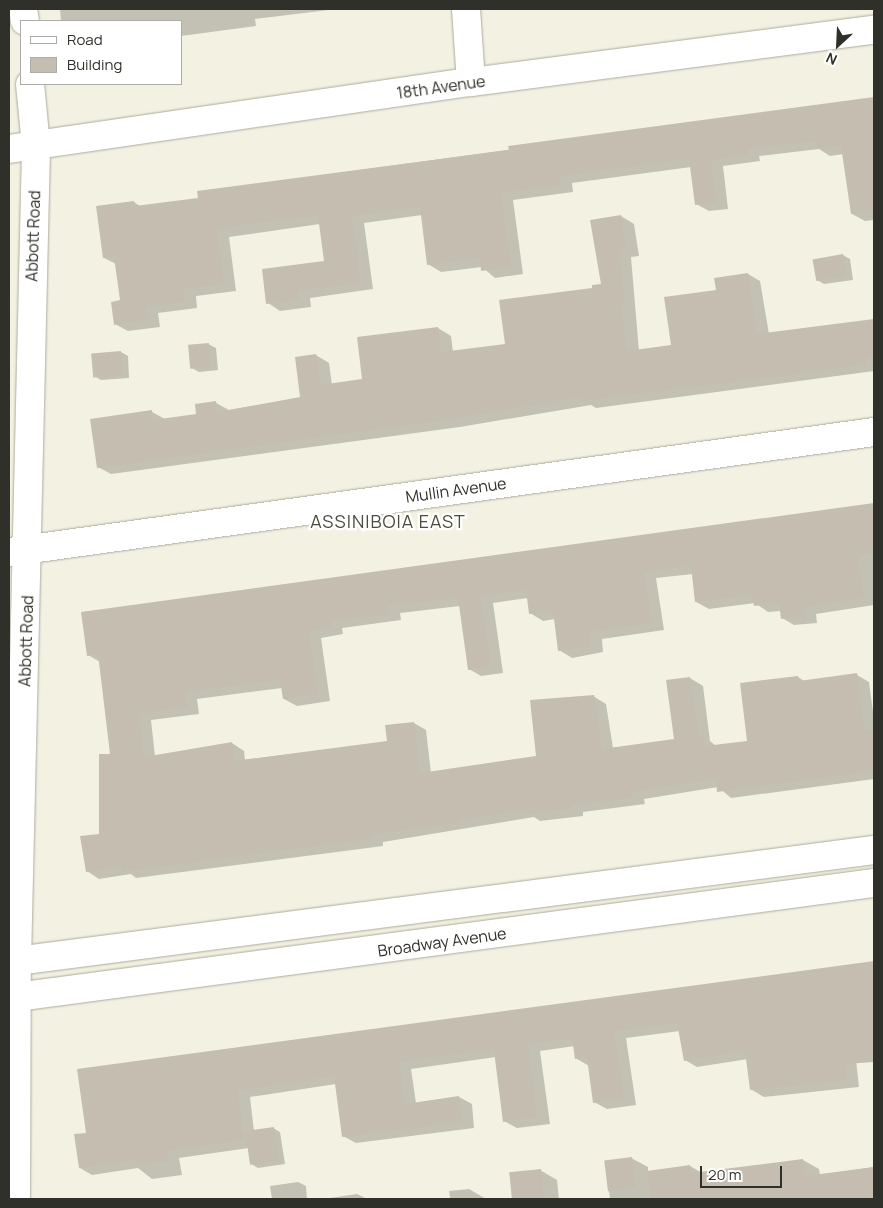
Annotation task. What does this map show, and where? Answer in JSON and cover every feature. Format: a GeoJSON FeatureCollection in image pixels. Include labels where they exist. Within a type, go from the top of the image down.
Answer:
{"type":"FeatureCollection","features":[{"type":"Feature","properties":{"kind":"street"},"geometry":{"type":"LineString","coordinates":[[466,9],[471,82]]}},
{"type":"Feature","properties":{"kind":"street","name":"18th Avenue"},"geometry":{"type":"LineString","coordinates":[[9,149],[471,82],[874,30]]}},
{"type":"Feature","properties":{"kind":"street","name":"Abbott Road"},"geometry":{"type":"LineString","coordinates":[[16,1199],[13,962],[19,550],[30,350],[36,146],[30,85]]}},
{"type":"Feature","properties":{"kind":"street","name":"Mullin Avenue"},"geometry":{"type":"LineString","coordinates":[[19,550],[874,432]]}},
{"type":"Feature","properties":{"kind":"street"},"geometry":{"type":"LineString","coordinates":[[13,962],[874,850]]}},
{"type":"Feature","properties":{"kind":"street","name":"Broadway Avenue"},"geometry":{"type":"LineString","coordinates":[[13,998],[874,883]]}},
{"type":"Feature","properties":{"kind":"building"},"geometry":{"type":"Polygon","coordinates":[[[874,97],[874,211],[851,214],[841,146],[816,149],[815,141],[747,149],[748,155],[711,160],[716,202],[695,205],[689,159],[591,172],[560,177],[561,185],[501,193],[511,267],[481,271],[480,258],[427,265],[420,207],[352,216],[361,283],[298,291],[299,300],[266,304],[262,269],[324,261],[318,216],[254,223],[217,230],[224,284],[184,289],[185,302],[146,306],[148,320],[114,325],[111,302],[120,300],[114,257],[103,258],[96,206],[134,201],[135,206],[198,198],[197,191],[509,150],[508,146],[874,97]]]}},
{"type":"Feature","properties":{"kind":"building"},"geometry":{"type":"Polygon","coordinates":[[[621,215],[626,249],[619,250],[625,302],[621,303],[627,351],[671,345],[664,297],[716,290],[714,278],[748,273],[757,334],[874,319],[874,358],[866,359],[866,364],[783,376],[582,401],[582,397],[446,420],[97,468],[90,419],[152,410],[153,420],[196,414],[195,404],[216,401],[218,412],[300,397],[295,357],[316,354],[320,385],[362,379],[357,337],[438,327],[441,352],[505,344],[499,300],[592,288],[592,285],[601,284],[590,220],[621,215]]]}},
{"type":"Feature","properties":{"kind":"building"},"geometry":{"type":"Polygon","coordinates":[[[843,254],[847,276],[816,281],[812,259],[843,254]]]}},
{"type":"Feature","properties":{"kind":"building"},"geometry":{"type":"Polygon","coordinates":[[[209,343],[211,367],[190,369],[188,345],[209,343]]]}},
{"type":"Feature","properties":{"kind":"building"},"geometry":{"type":"Polygon","coordinates":[[[121,351],[123,375],[93,378],[91,354],[121,351]]]}},
{"type":"Feature","properties":{"kind":"building"},"geometry":{"type":"Polygon","coordinates":[[[874,503],[874,553],[858,556],[864,598],[804,607],[805,616],[781,619],[779,603],[754,606],[752,595],[695,602],[691,566],[644,572],[652,623],[589,632],[591,646],[558,651],[553,611],[529,614],[526,590],[481,596],[491,666],[468,670],[458,598],[388,606],[389,614],[330,621],[331,628],[309,631],[318,694],[283,699],[280,680],[185,692],[187,707],[139,714],[144,757],[232,742],[234,761],[387,741],[385,725],[414,722],[420,773],[536,756],[530,700],[594,695],[602,749],[674,739],[666,680],[690,677],[699,736],[703,735],[705,746],[747,741],[740,683],[798,676],[799,681],[857,673],[864,730],[874,729],[874,771],[717,792],[716,779],[632,792],[632,798],[571,805],[571,809],[526,814],[526,810],[371,835],[371,839],[153,868],[122,871],[122,867],[86,872],[80,836],[99,834],[99,754],[110,754],[98,654],[87,656],[81,612],[874,503]]]}},
{"type":"Feature","properties":{"kind":"building"},"geometry":{"type":"Polygon","coordinates":[[[874,961],[874,1062],[845,1064],[847,1080],[750,1090],[745,1051],[684,1061],[677,1023],[614,1031],[624,1098],[593,1103],[587,1058],[575,1059],[572,1038],[528,1044],[537,1117],[503,1122],[494,1051],[472,1052],[399,1062],[405,1104],[459,1096],[462,1122],[342,1137],[334,1076],[238,1091],[244,1140],[167,1151],[168,1161],[137,1164],[136,1160],[79,1168],[74,1134],[86,1133],[77,1069],[874,961]]]}},
{"type":"Feature","properties":{"kind":"building"},"geometry":{"type":"Polygon","coordinates":[[[274,1127],[279,1161],[250,1165],[245,1131],[274,1127]]]}},
{"type":"Feature","properties":{"kind":"building"},"geometry":{"type":"Polygon","coordinates":[[[632,1157],[636,1188],[608,1191],[604,1160],[632,1157]]]}},
{"type":"Feature","properties":{"kind":"building"},"geometry":{"type":"Polygon","coordinates":[[[803,1159],[805,1176],[874,1167],[874,1199],[651,1199],[647,1171],[690,1165],[691,1173],[803,1159]]]}},
{"type":"Feature","properties":{"kind":"building"},"geometry":{"type":"Polygon","coordinates":[[[541,1169],[544,1199],[512,1199],[509,1172],[541,1169]]]}},
{"type":"Feature","properties":{"kind":"district","name":"ASSINIBOIA EAST"},"geometry":{"type":"Point","coordinates":[388,521]}}]}
